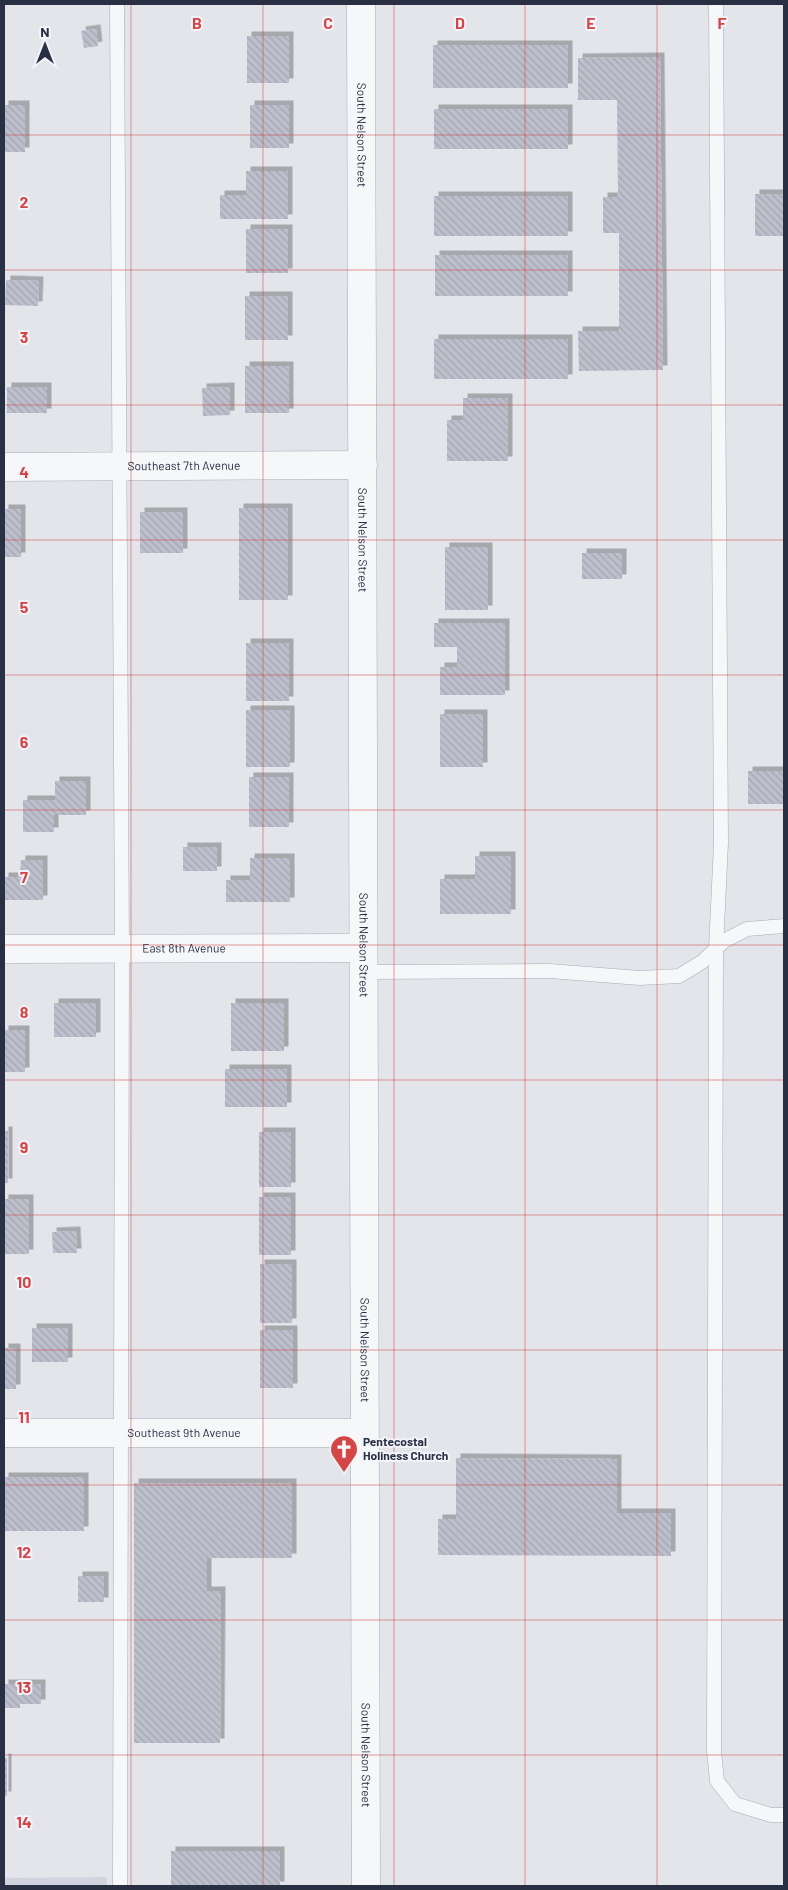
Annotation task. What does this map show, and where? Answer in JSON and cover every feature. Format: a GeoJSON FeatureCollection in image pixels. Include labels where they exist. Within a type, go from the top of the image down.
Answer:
{"type":"FeatureCollection","features":[{"type":"Feature","properties":{"kind":"street","name":"South Nelson Street"},"geometry":{"type":"LineString","coordinates":[[361,4],[363,1433],[366,1886]]}},
{"type":"Feature","properties":{"kind":"street","name":"Southeast 7th Avenue"},"geometry":{"type":"LineString","coordinates":[[4,467],[363,465]]}},
{"type":"Feature","properties":{"kind":"street","name":"East 8th Avenue"},"geometry":{"type":"LineString","coordinates":[[4,949],[122,949],[363,960]]}},
{"type":"Feature","properties":{"kind":"street","name":"Southeast 9th Avenue"},"geometry":{"type":"LineString","coordinates":[[4,1433],[363,1433]]}},
{"type":"Feature","properties":{"kind":"lane"},"geometry":{"type":"LineString","coordinates":[[117,4],[122,949],[120,1886]]}},
{"type":"Feature","properties":{"kind":"lane"},"geometry":{"type":"LineString","coordinates":[[716,4],[721,842],[716,949],[714,1751],[717,1782],[735,1804],[771,1815],[784,1816]]}},
{"type":"Feature","properties":{"kind":"lane"},"geometry":{"type":"LineString","coordinates":[[363,960],[640,978],[679,976],[702,962],[724,942],[747,929],[784,926]]}},
{"type":"Feature","properties":{"kind":"shaded area"},"geometry":{"type":"Polygon","coordinates":[[[107,1877],[107,1886],[4,1886],[4,1878],[107,1877]]]}},
{"type":"Feature","properties":{"kind":"building"},"geometry":{"type":"Polygon","coordinates":[[[96,29],[98,46],[84,48],[81,31],[96,29]]]}},
{"type":"Feature","properties":{"kind":"building"},"geometry":{"type":"Polygon","coordinates":[[[247,36],[289,36],[289,83],[247,83],[247,36]]]}},
{"type":"Feature","properties":{"kind":"building"},"geometry":{"type":"Polygon","coordinates":[[[433,45],[568,45],[568,88],[433,88],[433,45]]]}},
{"type":"Feature","properties":{"kind":"building"},"geometry":{"type":"Polygon","coordinates":[[[660,57],[663,370],[579,371],[578,331],[619,331],[619,233],[603,233],[603,197],[618,197],[617,100],[578,100],[578,58],[660,57]]]}},
{"type":"Feature","properties":{"kind":"building"},"geometry":{"type":"Polygon","coordinates":[[[4,105],[25,105],[25,152],[4,152],[4,105]]]}},
{"type":"Feature","properties":{"kind":"building"},"geometry":{"type":"Polygon","coordinates":[[[250,105],[289,105],[289,148],[250,148],[250,105]]]}},
{"type":"Feature","properties":{"kind":"building"},"geometry":{"type":"Polygon","coordinates":[[[434,109],[568,109],[568,149],[434,149],[434,109]]]}},
{"type":"Feature","properties":{"kind":"building"},"geometry":{"type":"Polygon","coordinates":[[[246,171],[288,171],[288,219],[220,219],[220,195],[246,195],[246,171]]]}},
{"type":"Feature","properties":{"kind":"building"},"geometry":{"type":"Polygon","coordinates":[[[755,194],[784,194],[784,236],[755,236],[755,194]]]}},
{"type":"Feature","properties":{"kind":"building"},"geometry":{"type":"Polygon","coordinates":[[[434,196],[568,196],[568,236],[434,236],[434,196]]]}},
{"type":"Feature","properties":{"kind":"building"},"geometry":{"type":"Polygon","coordinates":[[[246,229],[288,229],[288,273],[246,273],[246,229]]]}},
{"type":"Feature","properties":{"kind":"building"},"geometry":{"type":"Polygon","coordinates":[[[435,255],[568,255],[568,296],[435,296],[435,255]]]}},
{"type":"Feature","properties":{"kind":"building"},"geometry":{"type":"Polygon","coordinates":[[[6,280],[39,281],[38,306],[5,305],[6,280]]]}},
{"type":"Feature","properties":{"kind":"building"},"geometry":{"type":"Polygon","coordinates":[[[245,296],[288,296],[288,340],[245,340],[245,296]]]}},
{"type":"Feature","properties":{"kind":"building"},"geometry":{"type":"Polygon","coordinates":[[[434,339],[568,339],[568,379],[434,379],[434,339]]]}},
{"type":"Feature","properties":{"kind":"building"},"geometry":{"type":"Polygon","coordinates":[[[245,366],[289,366],[289,413],[245,413],[245,366]]]}},
{"type":"Feature","properties":{"kind":"building"},"geometry":{"type":"Polygon","coordinates":[[[7,387],[47,387],[47,413],[7,413],[7,387]]]}},
{"type":"Feature","properties":{"kind":"building"},"geometry":{"type":"Polygon","coordinates":[[[230,387],[230,415],[203,416],[202,388],[230,387]]]}},
{"type":"Feature","properties":{"kind":"building"},"geometry":{"type":"Polygon","coordinates":[[[463,398],[508,398],[508,461],[447,461],[447,420],[463,420],[463,398]]]}},
{"type":"Feature","properties":{"kind":"building"},"geometry":{"type":"Polygon","coordinates":[[[239,508],[288,508],[288,600],[239,600],[239,508]]]}},
{"type":"Feature","properties":{"kind":"building"},"geometry":{"type":"Polygon","coordinates":[[[4,509],[21,509],[21,557],[4,557],[4,509]]]}},
{"type":"Feature","properties":{"kind":"building"},"geometry":{"type":"Polygon","coordinates":[[[140,512],[183,512],[183,553],[140,553],[140,512]]]}},
{"type":"Feature","properties":{"kind":"building"},"geometry":{"type":"Polygon","coordinates":[[[445,547],[488,547],[488,610],[445,610],[445,547]]]}},
{"type":"Feature","properties":{"kind":"building"},"geometry":{"type":"Polygon","coordinates":[[[582,553],[622,553],[622,579],[582,579],[582,553]]]}},
{"type":"Feature","properties":{"kind":"building"},"geometry":{"type":"Polygon","coordinates":[[[434,623],[505,623],[505,695],[440,695],[440,667],[457,667],[457,647],[434,647],[434,623]]]}},
{"type":"Feature","properties":{"kind":"building"},"geometry":{"type":"Polygon","coordinates":[[[246,643],[289,643],[289,701],[246,701],[246,643]]]}},
{"type":"Feature","properties":{"kind":"building"},"geometry":{"type":"Polygon","coordinates":[[[246,710],[290,710],[290,767],[246,767],[246,710]]]}},
{"type":"Feature","properties":{"kind":"building"},"geometry":{"type":"Polygon","coordinates":[[[440,714],[483,714],[483,767],[440,767],[440,714]]]}},
{"type":"Feature","properties":{"kind":"building"},"geometry":{"type":"Polygon","coordinates":[[[748,771],[784,771],[784,804],[748,804],[748,771]]]}},
{"type":"Feature","properties":{"kind":"building"},"geometry":{"type":"Polygon","coordinates":[[[249,777],[289,777],[289,827],[249,827],[249,777]]]}},
{"type":"Feature","properties":{"kind":"building"},"geometry":{"type":"Polygon","coordinates":[[[55,781],[86,781],[86,815],[54,815],[54,832],[23,832],[23,800],[55,800],[55,781]]]}},
{"type":"Feature","properties":{"kind":"building"},"geometry":{"type":"Polygon","coordinates":[[[183,847],[217,847],[217,871],[183,871],[183,847]]]}},
{"type":"Feature","properties":{"kind":"building"},"geometry":{"type":"Polygon","coordinates":[[[475,856],[511,856],[511,914],[440,914],[440,879],[475,879],[475,856]]]}},
{"type":"Feature","properties":{"kind":"building"},"geometry":{"type":"Polygon","coordinates":[[[250,858],[290,858],[290,902],[226,902],[226,880],[250,880],[250,858]]]}},
{"type":"Feature","properties":{"kind":"building"},"geometry":{"type":"Polygon","coordinates":[[[21,860],[43,860],[43,900],[4,900],[4,877],[20,877],[21,860]]]}},
{"type":"Feature","properties":{"kind":"building"},"geometry":{"type":"Polygon","coordinates":[[[54,1003],[96,1003],[96,1037],[54,1037],[54,1003]]]}},
{"type":"Feature","properties":{"kind":"building"},"geometry":{"type":"Polygon","coordinates":[[[231,1003],[284,1003],[284,1051],[231,1051],[231,1003]]]}},
{"type":"Feature","properties":{"kind":"building"},"geometry":{"type":"Polygon","coordinates":[[[4,1030],[25,1030],[25,1072],[4,1072],[4,1030]]]}},
{"type":"Feature","properties":{"kind":"building"},"geometry":{"type":"Polygon","coordinates":[[[225,1069],[287,1069],[287,1107],[225,1107],[225,1069]]]}},
{"type":"Feature","properties":{"kind":"building"},"geometry":{"type":"Polygon","coordinates":[[[4,1131],[8,1131],[8,1183],[4,1183],[4,1131]]]}},
{"type":"Feature","properties":{"kind":"building"},"geometry":{"type":"Polygon","coordinates":[[[259,1132],[291,1132],[291,1187],[259,1187],[259,1132]]]}},
{"type":"Feature","properties":{"kind":"building"},"geometry":{"type":"Polygon","coordinates":[[[259,1197],[291,1197],[291,1255],[259,1255],[259,1197]]]}},
{"type":"Feature","properties":{"kind":"building"},"geometry":{"type":"Polygon","coordinates":[[[4,1199],[29,1199],[29,1254],[4,1254],[4,1199]]]}},
{"type":"Feature","properties":{"kind":"building"},"geometry":{"type":"Polygon","coordinates":[[[76,1231],[77,1253],[53,1253],[52,1232],[76,1231]]]}},
{"type":"Feature","properties":{"kind":"building"},"geometry":{"type":"Polygon","coordinates":[[[260,1264],[292,1264],[292,1323],[260,1323],[260,1264]]]}},
{"type":"Feature","properties":{"kind":"building"},"geometry":{"type":"Polygon","coordinates":[[[32,1328],[68,1328],[68,1362],[32,1362],[32,1328]]]}},
{"type":"Feature","properties":{"kind":"building"},"geometry":{"type":"Polygon","coordinates":[[[260,1330],[293,1330],[293,1388],[260,1388],[260,1330]]]}},
{"type":"Feature","properties":{"kind":"building"},"geometry":{"type":"Polygon","coordinates":[[[4,1348],[16,1348],[16,1389],[4,1389],[4,1348]]]}},
{"type":"Feature","properties":{"kind":"building"},"geometry":{"type":"Polygon","coordinates":[[[456,1458],[617,1459],[617,1513],[671,1513],[671,1556],[438,1555],[438,1519],[456,1519],[456,1458]]]}},
{"type":"Feature","properties":{"kind":"building"},"geometry":{"type":"Polygon","coordinates":[[[4,1477],[84,1477],[84,1531],[4,1531],[4,1477]]]}},
{"type":"Feature","properties":{"kind":"building"},"geometry":{"type":"Polygon","coordinates":[[[134,1483],[292,1483],[292,1558],[207,1558],[207,1591],[221,1591],[220,1743],[134,1743],[134,1483]]]}},
{"type":"Feature","properties":{"kind":"building"},"geometry":{"type":"Polygon","coordinates":[[[78,1576],[104,1576],[104,1602],[78,1602],[78,1576]]]}},
{"type":"Feature","properties":{"kind":"building"},"geometry":{"type":"Polygon","coordinates":[[[4,1684],[41,1684],[41,1704],[20,1704],[20,1708],[4,1708],[4,1684]]]}},
{"type":"Feature","properties":{"kind":"building"},"geometry":{"type":"Polygon","coordinates":[[[4,1758],[7,1758],[7,1796],[4,1796],[4,1758]]]}},
{"type":"Feature","properties":{"kind":"building"},"geometry":{"type":"Polygon","coordinates":[[[171,1851],[280,1851],[280,1886],[171,1886],[171,1851]]]}},
{"type":"Feature","properties":{"kind":"place","name":"Pentecostal Holiness Church"},"geometry":{"type":"Point","coordinates":[344,1473]}}]}
